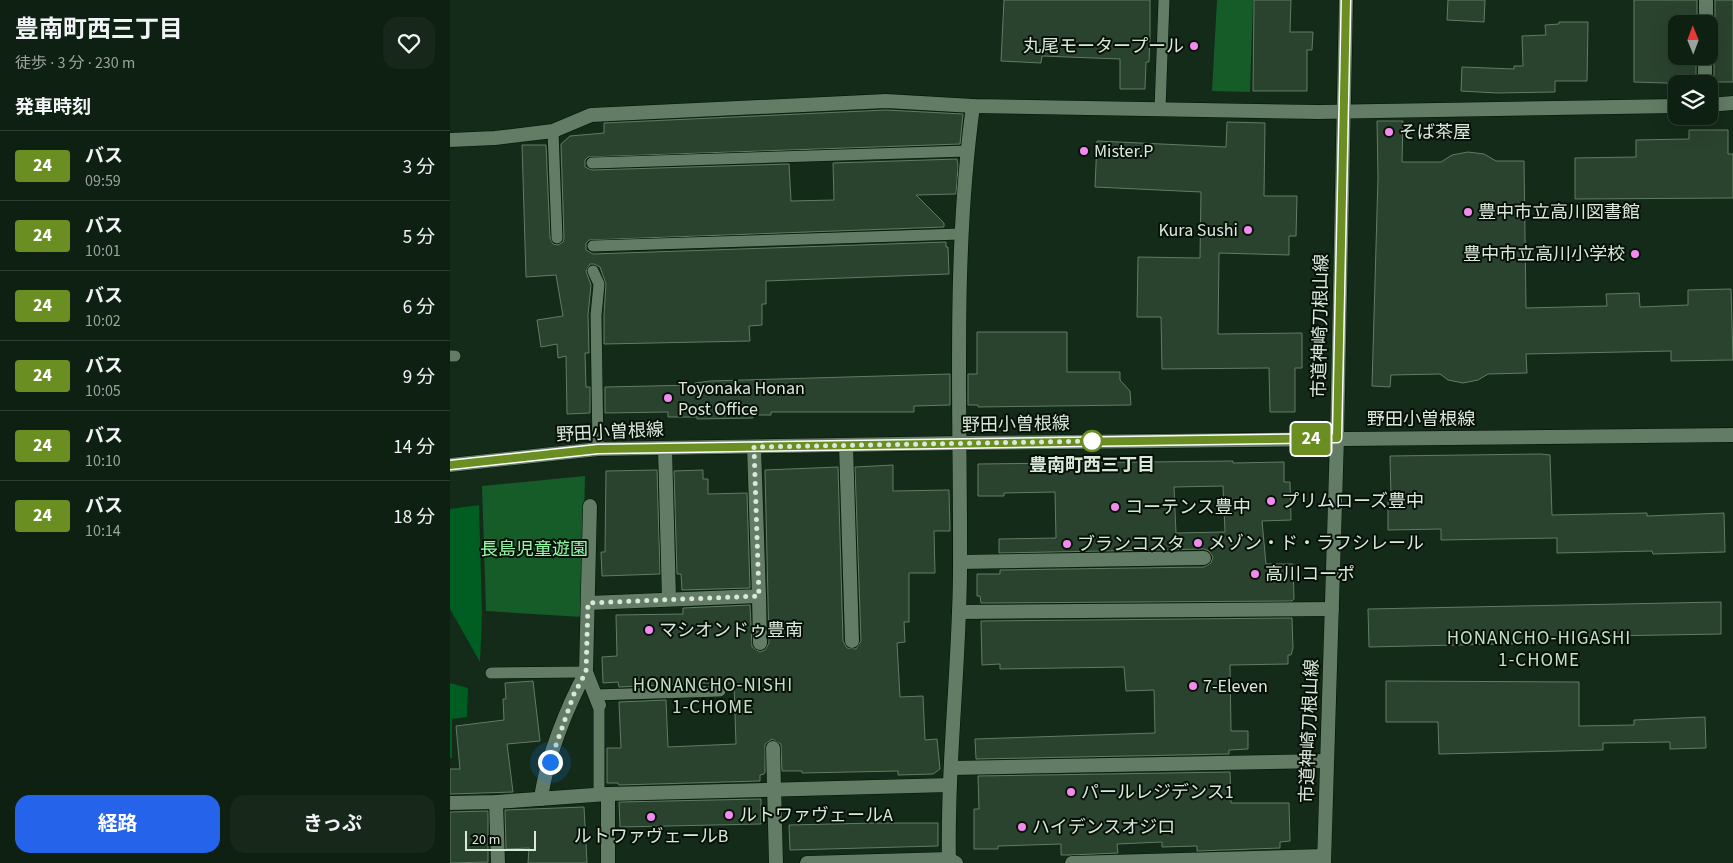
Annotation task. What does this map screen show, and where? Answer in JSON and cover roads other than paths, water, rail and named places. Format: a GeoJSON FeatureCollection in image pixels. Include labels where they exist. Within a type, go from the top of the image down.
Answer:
{"type":"FeatureCollection","features":[{"type":"Feature","properties":{"kind":"street","name":"市道神崎刀根山線"},"geometry":{"type":"LineString","coordinates":[[1324,860],[1337,438],[1346,0]]}},
{"type":"Feature","properties":{"kind":"street"},"geometry":{"type":"LineString","coordinates":[[1706,0],[1706,15]]}},
{"type":"Feature","properties":{"kind":"street"},"geometry":{"type":"LineString","coordinates":[[450,140],[495,138],[553,131],[591,115],[886,101],[973,106],[1343,111],[1668,106]]}},
{"type":"Feature","properties":{"kind":"street"},"geometry":{"type":"LineString","coordinates":[[1718,104],[1733,103]]}},
{"type":"Feature","properties":{"kind":"street"},"geometry":{"type":"LineString","coordinates":[[808,863],[951,862],[950,785],[960,562],[960,234],[973,106]]}},
{"type":"Feature","properties":{"kind":"street","name":"野田小曽根線"},"geometry":{"type":"LineString","coordinates":[[450,465],[598,449],[1337,438],[1733,435]]}},
{"type":"Feature","properties":{"kind":"street"},"geometry":{"type":"LineString","coordinates":[[846,445],[852,641]]}},
{"type":"Feature","properties":{"kind":"street"},"geometry":{"type":"LineString","coordinates":[[754,447],[760,643]]}},
{"type":"Feature","properties":{"kind":"street"},"geometry":{"type":"LineString","coordinates":[[665,448],[669,599]]}},
{"type":"Feature","properties":{"kind":"street"},"geometry":{"type":"LineString","coordinates":[[590,506],[586,672],[597,700]]}},
{"type":"Feature","properties":{"kind":"street"},"geometry":{"type":"LineString","coordinates":[[960,562],[1204,558]]}},
{"type":"Feature","properties":{"kind":"street"},"geometry":{"type":"LineString","coordinates":[[588,603],[759,596]]}},
{"type":"Feature","properties":{"kind":"street"},"geometry":{"type":"LineString","coordinates":[[959,612],[1332,609]]}},
{"type":"Feature","properties":{"kind":"street"},"geometry":{"type":"LineString","coordinates":[[541,799],[544,779],[570,704],[586,672]]}},
{"type":"Feature","properties":{"kind":"street"},"geometry":{"type":"LineString","coordinates":[[773,748],[776,863]]}},
{"type":"Feature","properties":{"kind":"street"},"geometry":{"type":"LineString","coordinates":[[951,768],[1327,761]]}},
{"type":"Feature","properties":{"kind":"street"},"geometry":{"type":"LineString","coordinates":[[450,803],[496,802],[604,794],[950,785]]}},
{"type":"Feature","properties":{"kind":"street"},"geometry":{"type":"LineString","coordinates":[[604,794],[608,863]]}},
{"type":"Feature","properties":{"kind":"street"},"geometry":{"type":"LineString","coordinates":[[496,802],[498,863]]}},
{"type":"Feature","properties":{"kind":"street"},"geometry":{"type":"LineString","coordinates":[[1072,863],[1324,860]]}},
{"type":"Feature","properties":{"kind":"lane"},"geometry":{"type":"LineString","coordinates":[[1160,109],[1164,0]]}},
{"type":"Feature","properties":{"kind":"lane"},"geometry":{"type":"LineString","coordinates":[[553,131],[557,238]]}},
{"type":"Feature","properties":{"kind":"lane"},"geometry":{"type":"LineString","coordinates":[[592,163],[967,151]]}},
{"type":"Feature","properties":{"kind":"lane"},"geometry":{"type":"LineString","coordinates":[[593,246],[960,234]]}},
{"type":"Feature","properties":{"kind":"lane"},"geometry":{"type":"LineString","coordinates":[[593,271],[599,284],[596,315],[598,449]]}},
{"type":"Feature","properties":{"kind":"lane"},"geometry":{"type":"LineString","coordinates":[[491,673],[586,672]]}},
{"type":"Feature","properties":{"kind":"lane"},"geometry":{"type":"LineString","coordinates":[[604,794],[597,700],[720,691]]}},
{"type":"Feature","properties":{"kind":"place","name":"丸尾モータープール"},"geometry":{"type":"Point","coordinates":[1194,46]}},
{"type":"Feature","properties":{"kind":"place","name":"そば茶屋"},"geometry":{"type":"Point","coordinates":[1389,132]}},
{"type":"Feature","properties":{"kind":"place","name":"Mister.P"},"geometry":{"type":"Point","coordinates":[1084,151]}},
{"type":"Feature","properties":{"kind":"place","name":"豊中市立高川図書館"},"geometry":{"type":"Point","coordinates":[1468,212]}},
{"type":"Feature","properties":{"kind":"place","name":"Kura Sushi"},"geometry":{"type":"Point","coordinates":[1248,230]}},
{"type":"Feature","properties":{"kind":"place","name":"豊中市立高川小学校"},"geometry":{"type":"Point","coordinates":[1635,254]}},
{"type":"Feature","properties":{"kind":"place","name":"Toyonaka Honan Post Office"},"geometry":{"type":"Point","coordinates":[668,398]}},
{"type":"Feature","properties":{"kind":"place","name":"豊南町西三丁目"},"geometry":{"type":"Point","coordinates":[1092,441]}},
{"type":"Feature","properties":{"kind":"place","name":"プリムローズ豊中"},"geometry":{"type":"Point","coordinates":[1271,501]}},
{"type":"Feature","properties":{"kind":"place","name":"コーテンス豊中"},"geometry":{"type":"Point","coordinates":[1115,507]}},
{"type":"Feature","properties":{"kind":"place","name":"メゾン・ド・ラフシレール"},"geometry":{"type":"Point","coordinates":[1198,543]}},
{"type":"Feature","properties":{"kind":"place","name":"ブランコスタ"},"geometry":{"type":"Point","coordinates":[1067,544]}},
{"type":"Feature","properties":{"kind":"place","name":"高川コーポ"},"geometry":{"type":"Point","coordinates":[1255,574]}},
{"type":"Feature","properties":{"kind":"place","name":"マシオンドゥ豊南"},"geometry":{"type":"Point","coordinates":[649,630]}},
{"type":"Feature","properties":{"kind":"place","name":"7-Eleven"},"geometry":{"type":"Point","coordinates":[1193,686]}},
{"type":"Feature","properties":{"kind":"place","name":"パールレジデンス1"},"geometry":{"type":"Point","coordinates":[1071,792]}},
{"type":"Feature","properties":{"kind":"place","name":"ルトワァヴェールA"},"geometry":{"type":"Point","coordinates":[729,815]}},
{"type":"Feature","properties":{"kind":"place","name":"ルトワァヴェールB"},"geometry":{"type":"Point","coordinates":[651,817]}},
{"type":"Feature","properties":{"kind":"place","name":"ハイデンスオジロ"},"geometry":{"type":"Point","coordinates":[1022,827]}},
{"type":"Feature","properties":{"kind":"district","name":"HONANCHO-HIGASHI 1-CHOME"},"geometry":{"type":"Point","coordinates":[1539,648]}},
{"type":"Feature","properties":{"kind":"district","name":"HONANCHO-NISHI 1-CHOME"},"geometry":{"type":"Point","coordinates":[713,695]}},
{"type":"Feature","properties":{"kind":"park label","name":"長島児童遊園"},"geometry":{"type":"Point","coordinates":[534,549]}}]}
